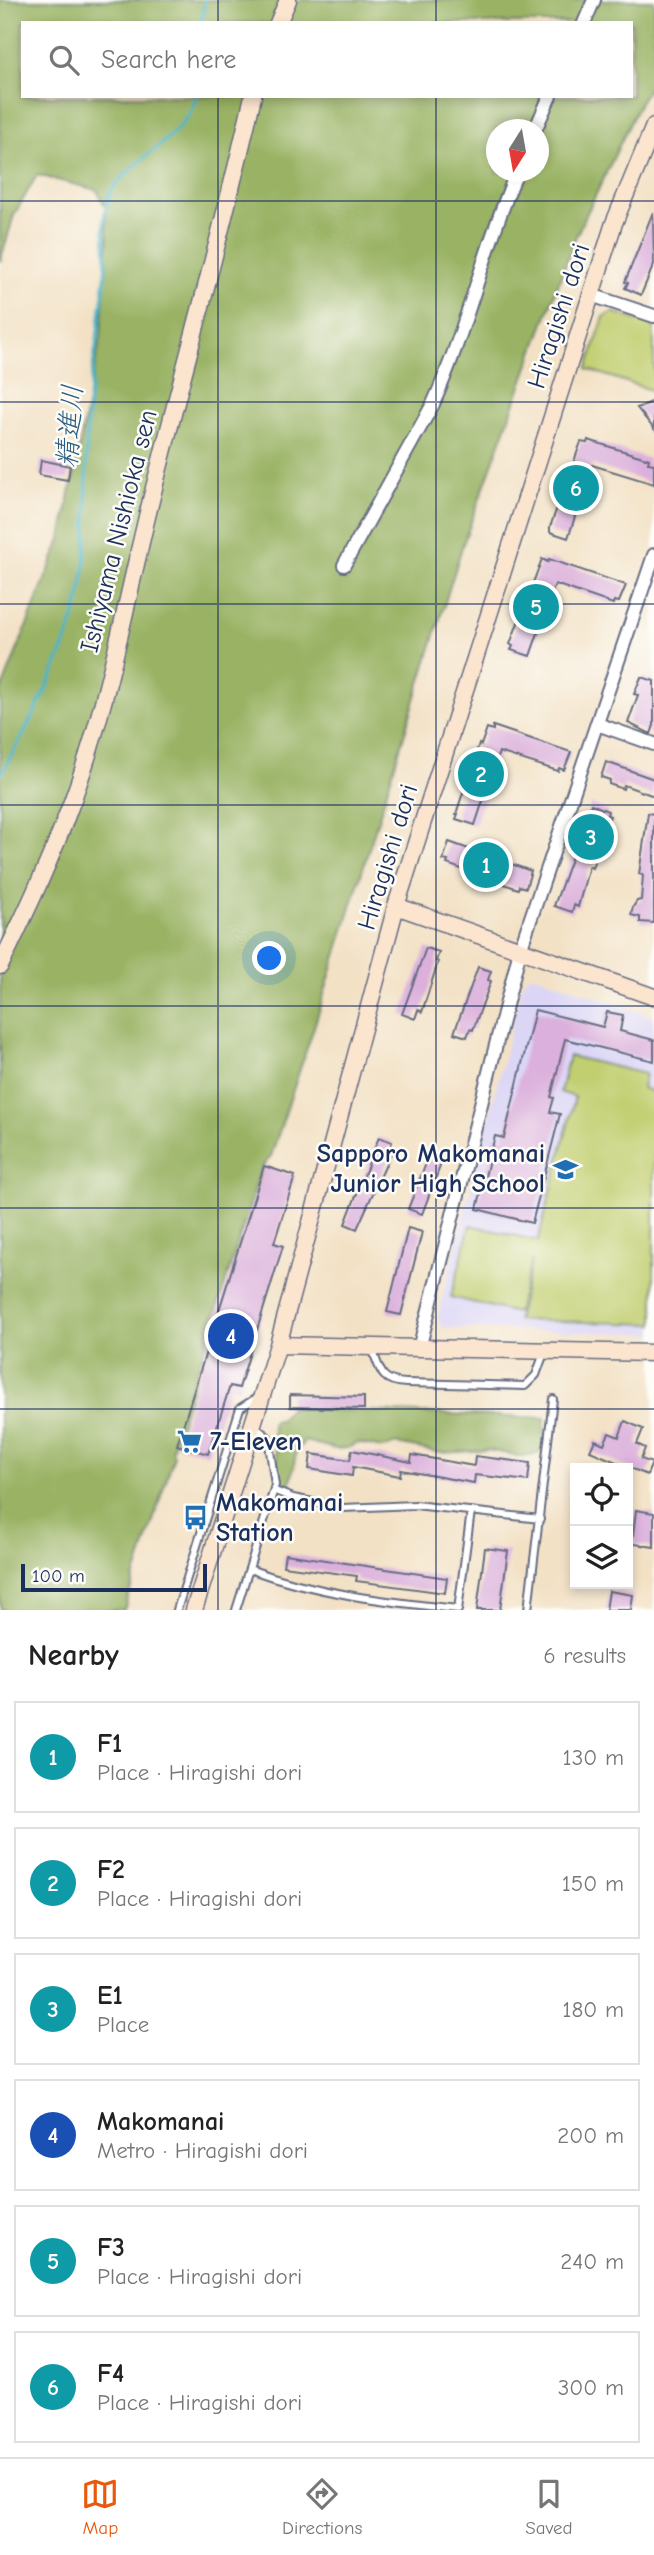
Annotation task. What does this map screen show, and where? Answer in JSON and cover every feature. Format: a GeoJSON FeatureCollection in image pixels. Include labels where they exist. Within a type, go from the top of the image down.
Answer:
{"type":"FeatureCollection","features":[{"type":"Feature","properties":{"kind":"street"},"geometry":{"type":"LineString","coordinates":[[279,21],[288,0]]}},
{"type":"Feature","properties":{"kind":"street"},"geometry":{"type":"LineString","coordinates":[[585,21],[594,0]]}},
{"type":"Feature","properties":{"kind":"street","name":"Ishiyama Nishioka sen"},"geometry":{"type":"LineString","coordinates":[[0,965],[68,814],[99,716],[154,490],[232,191],[253,98]]}},
{"type":"Feature","properties":{"kind":"street"},"geometry":{"type":"LineString","coordinates":[[540,119],[549,98]]}},
{"type":"Feature","properties":{"kind":"street","name":"Hiragishi dori"},"geometry":{"type":"LineString","coordinates":[[194,1610],[278,1345],[396,906],[590,295],[626,191],[654,126]]}},
{"type":"Feature","properties":{"kind":"street"},"geometry":{"type":"LineString","coordinates":[[344,565],[446,377],[513,182]]}},
{"type":"Feature","properties":{"kind":"street"},"geometry":{"type":"LineString","coordinates":[[590,295],[654,316]]}},
{"type":"Feature","properties":{"kind":"street"},"geometry":{"type":"LineString","coordinates":[[419,1349],[520,950],[654,555]]}},
{"type":"Feature","properties":{"kind":"street"},"geometry":{"type":"LineString","coordinates":[[597,724],[654,744]]}},
{"type":"Feature","properties":{"kind":"street"},"geometry":{"type":"LineString","coordinates":[[396,906],[654,997]]}},
{"type":"Feature","properties":{"kind":"street"},"geometry":{"type":"LineString","coordinates":[[278,1345],[654,1353]]}},
{"type":"Feature","properties":{"kind":"lane"},"geometry":{"type":"LineString","coordinates":[[372,1348],[381,1372],[387,1380],[395,1382],[525,1386],[536,1375],[545,1352]]}},
{"type":"Feature","properties":{"kind":"lane"},"geometry":{"type":"LineString","coordinates":[[177,1610],[240,1408],[261,1396]]}},
{"type":"Feature","properties":{"kind":"lane"},"geometry":{"type":"LineString","coordinates":[[528,1610],[553,1399]]}},
{"type":"Feature","properties":{"kind":"lane"},"geometry":{"type":"LineString","coordinates":[[236,1610],[275,1491],[268,1437],[252,1425]]}},
{"type":"Feature","properties":{"kind":"lane"},"geometry":{"type":"LineString","coordinates":[[275,1491],[293,1498],[343,1508],[394,1505],[540,1519]]}},
{"type":"Feature","properties":{"kind":"lane"},"geometry":{"type":"LineString","coordinates":[[249,1569],[327,1592],[458,1610],[471,1511]]}},
{"type":"Feature","properties":{"kind":"shaded area","name":"Sapporo Makomanai Junior High School"},"geometry":{"type":"Polygon","coordinates":[[[532,974],[654,1017],[654,1334],[444,1328],[437,1320],[524,979],[532,974]]]}},
{"type":"Feature","properties":{"kind":"green space"},"geometry":{"type":"Polygon","coordinates":[[[0,0],[654,0],[654,80],[640,102],[575,238],[463,544],[314,1027],[271,1156],[262,1167],[124,1610],[0,1610],[0,694],[61,539],[101,336],[108,239],[105,206],[97,190],[37,175],[14,215],[0,262],[0,0]]]}},
{"type":"Feature","properties":{"kind":"green space"},"geometry":{"type":"Polygon","coordinates":[[[613,312],[654,326],[654,391],[587,369],[604,317],[613,312]]]}},
{"type":"Feature","properties":{"kind":"green space"},"geometry":{"type":"Polygon","coordinates":[[[569,1056],[645,1074],[642,1088],[654,1092],[654,1324],[517,1320],[532,1260],[517,1313],[451,1297],[470,1225],[538,1241],[575,1097],[560,1092],[569,1056]]]}},
{"type":"Feature","properties":{"kind":"green space"},"geometry":{"type":"Polygon","coordinates":[[[289,1408],[545,1418],[542,1452],[524,1457],[488,1450],[441,1453],[397,1444],[382,1448],[358,1443],[336,1449],[305,1441],[297,1451],[289,1484],[280,1484],[272,1424],[273,1420],[280,1420],[289,1408]]]}},
{"type":"Feature","properties":{"kind":"building"},"geometry":{"type":"Polygon","coordinates":[[[653,212],[654,264],[641,295],[625,288],[628,283],[625,282],[653,212]]]}},
{"type":"Feature","properties":{"kind":"building"},"geometry":{"type":"Polygon","coordinates":[[[654,401],[654,429],[637,408],[654,401]]]}},
{"type":"Feature","properties":{"kind":"building"},"geometry":{"type":"Polygon","coordinates":[[[588,440],[649,459],[648,463],[654,464],[654,484],[592,465],[568,538],[550,532],[550,527],[581,442],[587,443],[588,440]]]}},
{"type":"Feature","properties":{"kind":"building"},"geometry":{"type":"Polygon","coordinates":[[[41,460],[70,466],[68,480],[39,475],[41,460]]]}},
{"type":"Feature","properties":{"kind":"building"},"geometry":{"type":"Polygon","coordinates":[[[542,559],[626,585],[619,602],[614,601],[613,604],[555,584],[530,656],[511,650],[513,646],[510,644],[542,559]]]}},
{"type":"Feature","properties":{"kind":"building"},"geometry":{"type":"Polygon","coordinates":[[[641,677],[654,681],[654,725],[651,734],[628,723],[638,695],[634,694],[641,677]]]}},
{"type":"Feature","properties":{"kind":"building"},"geometry":{"type":"Polygon","coordinates":[[[493,726],[571,752],[564,770],[559,768],[558,771],[499,752],[475,825],[456,819],[456,814],[479,744],[481,745],[487,728],[493,730],[493,726]]]}},
{"type":"Feature","properties":{"kind":"building"},"geometry":{"type":"Polygon","coordinates":[[[606,762],[654,779],[654,796],[624,785],[623,789],[609,784],[610,780],[601,777],[606,762]]]}},
{"type":"Feature","properties":{"kind":"building"},"geometry":{"type":"Polygon","coordinates":[[[591,804],[608,811],[607,815],[610,816],[592,868],[589,866],[578,907],[574,905],[572,912],[554,906],[591,804]]]}},
{"type":"Feature","properties":{"kind":"building"},"geometry":{"type":"Polygon","coordinates":[[[648,813],[654,814],[654,923],[640,922],[640,917],[631,915],[637,901],[641,900],[643,875],[639,874],[648,813]]]}},
{"type":"Feature","properties":{"kind":"building"},"geometry":{"type":"Polygon","coordinates":[[[449,842],[531,871],[526,888],[519,886],[518,889],[447,864],[448,861],[443,860],[449,842]]]}},
{"type":"Feature","properties":{"kind":"building"},"geometry":{"type":"Polygon","coordinates":[[[426,948],[439,952],[438,962],[422,1012],[418,1010],[415,1019],[402,1014],[426,948]]]}},
{"type":"Feature","properties":{"kind":"building"},"geometry":{"type":"Polygon","coordinates":[[[478,967],[491,971],[488,980],[491,981],[473,1030],[470,1029],[467,1037],[454,1033],[478,967]]]}},
{"type":"Feature","properties":{"kind":"building"},"geometry":{"type":"Polygon","coordinates":[[[535,1010],[603,1027],[607,1012],[623,1015],[620,1031],[654,1040],[654,1061],[565,1039],[550,1112],[560,1114],[532,1223],[477,1209],[495,1136],[504,1138],[535,1010]]]}},
{"type":"Feature","properties":{"kind":"building"},"geometry":{"type":"Polygon","coordinates":[[[379,1137],[392,1142],[389,1150],[392,1151],[357,1229],[345,1224],[379,1137]]]}},
{"type":"Feature","properties":{"kind":"building"},"geometry":{"type":"Polygon","coordinates":[[[429,1156],[442,1161],[422,1214],[408,1209],[429,1156]]]}},
{"type":"Feature","properties":{"kind":"building"},"geometry":{"type":"Polygon","coordinates":[[[264,1166],[295,1176],[274,1243],[283,1246],[239,1388],[230,1386],[208,1454],[177,1445],[264,1166]]]}},
{"type":"Feature","properties":{"kind":"building"},"geometry":{"type":"Polygon","coordinates":[[[408,1228],[422,1232],[401,1315],[387,1312],[408,1228]]]}},
{"type":"Feature","properties":{"kind":"building"},"geometry":{"type":"Polygon","coordinates":[[[290,1395],[364,1397],[364,1409],[290,1407],[290,1395]]]}},
{"type":"Feature","properties":{"kind":"building"},"geometry":{"type":"Polygon","coordinates":[[[625,1421],[643,1429],[637,1444],[645,1448],[641,1459],[652,1463],[647,1475],[633,1469],[633,1463],[618,1463],[590,1451],[595,1440],[604,1444],[609,1433],[619,1437],[625,1421]]]}},
{"type":"Feature","properties":{"kind":"building"},"geometry":{"type":"Polygon","coordinates":[[[352,1450],[411,1462],[412,1455],[474,1466],[475,1456],[530,1463],[528,1481],[475,1475],[474,1483],[401,1470],[400,1476],[353,1467],[352,1476],[309,1469],[311,1454],[350,1460],[352,1450]]]}},
{"type":"Feature","properties":{"kind":"building"},"geometry":{"type":"Polygon","coordinates":[[[636,1510],[654,1513],[654,1547],[633,1544],[636,1510]]]}},
{"type":"Feature","properties":{"kind":"building"},"geometry":{"type":"Polygon","coordinates":[[[485,1548],[508,1551],[500,1610],[477,1610],[485,1548]]]}},
{"type":"Feature","properties":{"kind":"building"},"geometry":{"type":"Polygon","coordinates":[[[285,1554],[447,1578],[445,1593],[356,1581],[357,1576],[283,1566],[285,1554]]]}},
{"type":"Feature","properties":{"kind":"building"},"geometry":{"type":"Polygon","coordinates":[[[609,1591],[633,1595],[631,1610],[606,1610],[609,1591]]]}},
{"type":"Feature","properties":{"kind":"waterway","name":"精進川"},"geometry":{"type":"LineString","coordinates":[[201,21],[205,0]]}},
{"type":"Feature","properties":{"kind":"waterway","name":"精進川"},"geometry":{"type":"LineString","coordinates":[[0,776],[53,674],[70,630],[82,586],[86,541],[88,414],[105,273],[104,219],[107,203],[119,181],[176,130],[192,108],[195,98]]}},
{"type":"Feature","properties":{"kind":"place","name":"F4"},"geometry":{"type":"Point","coordinates":[576,488]}},
{"type":"Feature","properties":{"kind":"place","name":"F3"},"geometry":{"type":"Point","coordinates":[536,607]}},
{"type":"Feature","properties":{"kind":"place","name":"F2"},"geometry":{"type":"Point","coordinates":[481,774]}},
{"type":"Feature","properties":{"kind":"place","name":"E1"},"geometry":{"type":"Point","coordinates":[591,837]}},
{"type":"Feature","properties":{"kind":"place","name":"F1"},"geometry":{"type":"Point","coordinates":[486,865]}},
{"type":"Feature","properties":{"kind":"place","name":"Sapporo Makomanai Junior High School"},"geometry":{"type":"Point","coordinates":[565,1169]}},
{"type":"Feature","properties":{"kind":"place","name":"Makomanai"},"geometry":{"type":"Point","coordinates":[231,1336]}},
{"type":"Feature","properties":{"kind":"place","name":"7-Eleven"},"geometry":{"type":"Point","coordinates":[190,1442]}},
{"type":"Feature","properties":{"kind":"place","name":"Makomanai Station"},"geometry":{"type":"Point","coordinates":[196,1518]}}]}
